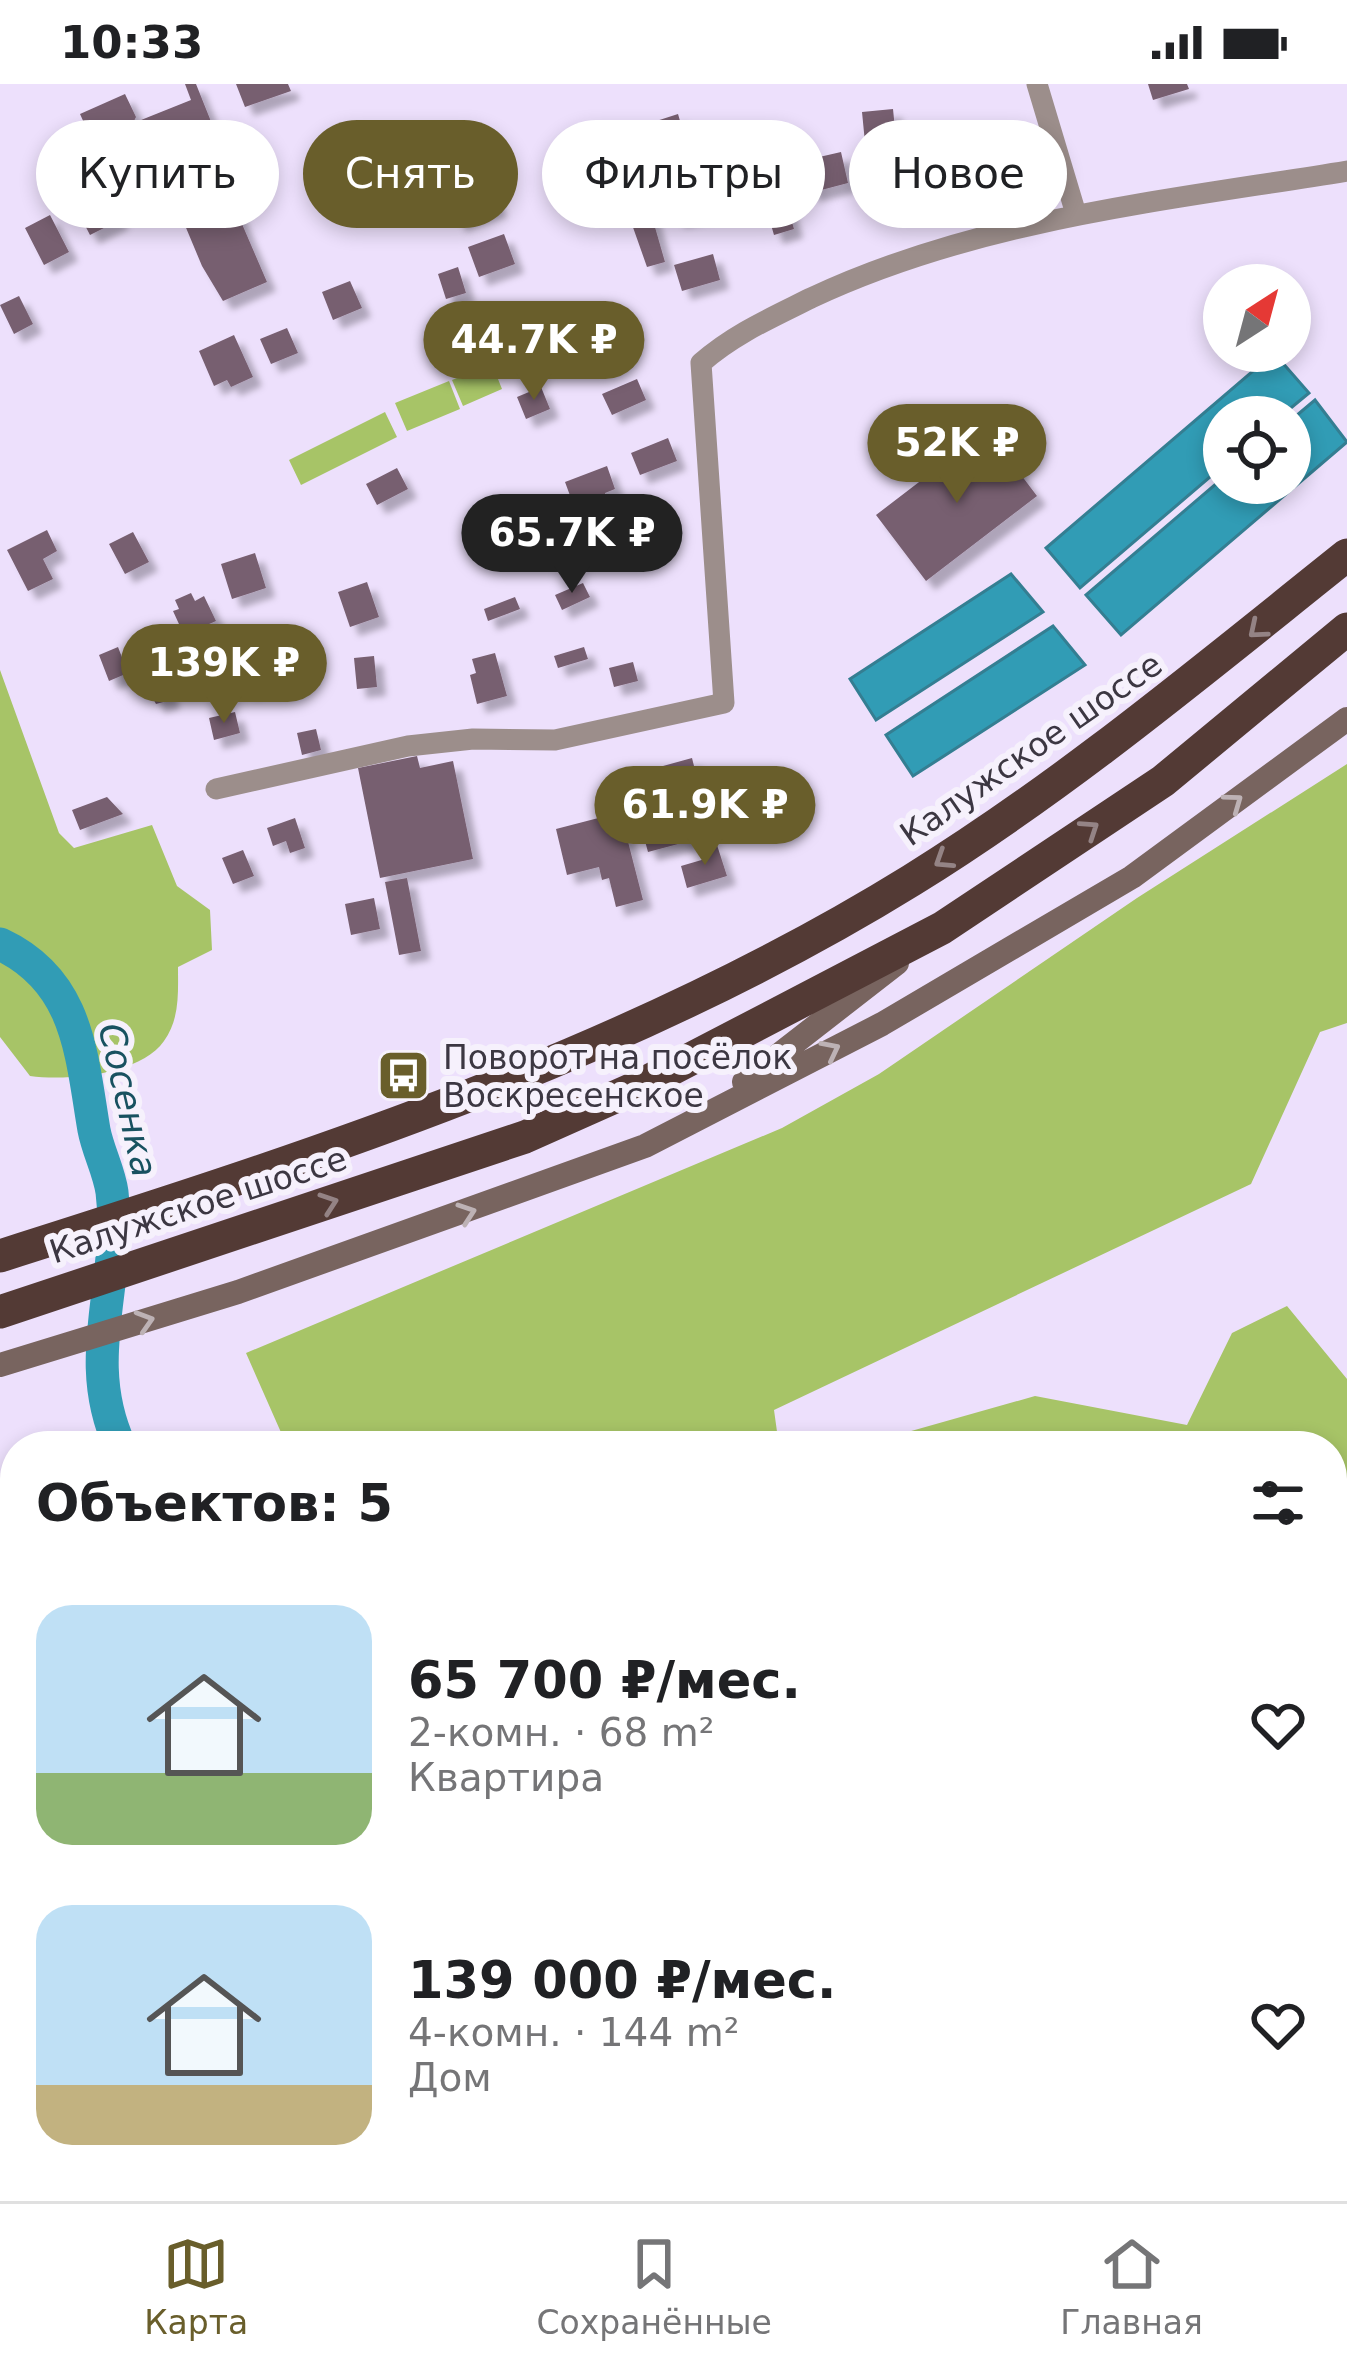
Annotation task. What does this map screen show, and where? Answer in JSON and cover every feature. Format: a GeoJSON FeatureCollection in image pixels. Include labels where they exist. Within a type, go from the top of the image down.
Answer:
{"type":"FeatureCollection","features":[{"type":"Feature","properties":{"kind":"highway","name":"Калужское шоссе"},"geometry":{"type":"LineString","coordinates":[[0,1256],[506,1083],[734,978],[909,882],[1071,776],[1347,555]]}},
{"type":"Feature","properties":{"kind":"highway","name":"Калужское шоссе"},"geometry":{"type":"LineString","coordinates":[[0,1312],[525,1137],[635,1088],[942,928],[1163,781],[1347,629]]}},
{"type":"Feature","properties":{"kind":"main road"},"geometry":{"type":"LineString","coordinates":[[0,1365],[238,1292],[644,1146],[882,1024],[1132,877],[1347,718]]}},
{"type":"Feature","properties":{"kind":"main road"},"geometry":{"type":"LineString","coordinates":[[689,1122],[942,928]]}},
{"type":"Feature","properties":{"kind":"street"},"geometry":{"type":"LineString","coordinates":[[1037,84],[1076,214]]}},
{"type":"Feature","properties":{"kind":"street"},"geometry":{"type":"LineString","coordinates":[[216,789],[408,746],[473,739],[555,740],[724,704],[701,363],[732,336],[908,256],[1076,214],[1347,171]]}},
{"type":"Feature","properties":{"kind":"green space"},"geometry":{"type":"Polygon","coordinates":[[[492,364],[502,389],[463,406],[452,380],[492,364]]]}},
{"type":"Feature","properties":{"kind":"green space"},"geometry":{"type":"Polygon","coordinates":[[[449,381],[460,409],[407,431],[395,403],[449,381]]]}},
{"type":"Feature","properties":{"kind":"green space"},"geometry":{"type":"Polygon","coordinates":[[[385,412],[397,437],[301,485],[289,460],[385,412]]]}},
{"type":"Feature","properties":{"kind":"green space"},"geometry":{"type":"Polygon","coordinates":[[[0,670],[59,833],[74,848],[152,825],[177,886],[210,910],[212,950],[178,967],[177,1005],[169,1033],[153,1052],[121,1068],[83,1076],[30,1076],[0,1037],[0,670]]]}},
{"type":"Feature","properties":{"kind":"green space"},"geometry":{"type":"Polygon","coordinates":[[[1347,764],[1347,1023],[1320,1032],[1251,1184],[774,1410],[777,1431],[280,1431],[246,1353],[782,1128],[879,1074],[1137,898],[1347,764]]]}},
{"type":"Feature","properties":{"kind":"green space"},"geometry":{"type":"Polygon","coordinates":[[[1287,1306],[1347,1379],[1347,1431],[911,1431],[1035,1396],[1187,1425],[1232,1333],[1287,1306]]]}},
{"type":"Feature","properties":{"kind":"water"},"geometry":{"type":"Polygon","coordinates":[[[1252,372],[1291,372],[1309,393],[1305,396],[1224,396],[1252,372]]]}},
{"type":"Feature","properties":{"kind":"water"},"geometry":{"type":"Polygon","coordinates":[[[1315,400],[1347,442],[1311,473],[1311,403],[1315,400]]]}},
{"type":"Feature","properties":{"kind":"water"},"geometry":{"type":"Polygon","coordinates":[[[1203,414],[1203,483],[1080,588],[1046,548],[1203,414]]]}},
{"type":"Feature","properties":{"kind":"water"},"geometry":{"type":"Polygon","coordinates":[[[1203,495],[1203,504],[1274,504],[1121,635],[1086,595],[1203,495]]]}},
{"type":"Feature","properties":{"kind":"water"},"geometry":{"type":"Polygon","coordinates":[[[1011,574],[1043,612],[876,720],[850,679],[1011,574]]]}},
{"type":"Feature","properties":{"kind":"water"},"geometry":{"type":"Polygon","coordinates":[[[1053,626],[1085,665],[913,776],[886,735],[1053,626]]]}},
{"type":"Feature","properties":{"kind":"building"},"geometry":{"type":"Polygon","coordinates":[[[185,84],[196,84],[210,120],[141,120],[191,100],[185,84]]]}},
{"type":"Feature","properties":{"kind":"building"},"geometry":{"type":"Polygon","coordinates":[[[236,84],[288,84],[291,91],[245,107],[236,84]]]}},
{"type":"Feature","properties":{"kind":"building"},"geometry":{"type":"Polygon","coordinates":[[[1148,84],[1187,84],[1189,89],[1153,100],[1148,84]]]}},
{"type":"Feature","properties":{"kind":"building"},"geometry":{"type":"Polygon","coordinates":[[[125,94],[136,117],[83,120],[80,114],[125,94]]]}},
{"type":"Feature","properties":{"kind":"building"},"geometry":{"type":"Polygon","coordinates":[[[893,109],[894,120],[863,120],[862,112],[893,109]]]}},
{"type":"Feature","properties":{"kind":"building"},"geometry":{"type":"Polygon","coordinates":[[[841,152],[848,183],[825,189],[825,156],[841,152]]]}},
{"type":"Feature","properties":{"kind":"building"},"geometry":{"type":"Polygon","coordinates":[[[36,222],[36,228],[57,228],[69,252],[44,265],[25,228],[36,222]]]}},
{"type":"Feature","properties":{"kind":"building"},"geometry":{"type":"Polygon","coordinates":[[[186,228],[244,228],[267,282],[223,301],[186,228]]]}},
{"type":"Feature","properties":{"kind":"building"},"geometry":{"type":"Polygon","coordinates":[[[633,228],[655,228],[665,262],[647,267],[633,228]]]}},
{"type":"Feature","properties":{"kind":"building"},"geometry":{"type":"Polygon","coordinates":[[[504,234],[515,264],[479,277],[468,247],[504,234]]]}},
{"type":"Feature","properties":{"kind":"building"},"geometry":{"type":"Polygon","coordinates":[[[713,254],[720,280],[682,291],[674,265],[713,254]]]}},
{"type":"Feature","properties":{"kind":"building"},"geometry":{"type":"Polygon","coordinates":[[[458,267],[466,293],[446,299],[438,274],[458,267]]]}},
{"type":"Feature","properties":{"kind":"building"},"geometry":{"type":"Polygon","coordinates":[[[350,281],[362,308],[333,320],[322,292],[350,281]]]}},
{"type":"Feature","properties":{"kind":"building"},"geometry":{"type":"Polygon","coordinates":[[[19,296],[33,324],[14,334],[0,305],[19,296]]]}},
{"type":"Feature","properties":{"kind":"building"},"geometry":{"type":"Polygon","coordinates":[[[487,317],[495,337],[476,344],[468,324],[487,317]]]}},
{"type":"Feature","properties":{"kind":"building"},"geometry":{"type":"Polygon","coordinates":[[[287,328],[298,353],[271,364],[260,339],[287,328]]]}},
{"type":"Feature","properties":{"kind":"building"},"geometry":{"type":"Polygon","coordinates":[[[234,335],[253,377],[231,387],[227,380],[214,386],[199,351],[234,335]]]}},
{"type":"Feature","properties":{"kind":"building"},"geometry":{"type":"Polygon","coordinates":[[[637,379],[646,400],[612,415],[602,394],[637,379]]]}},
{"type":"Feature","properties":{"kind":"building"},"geometry":{"type":"Polygon","coordinates":[[[541,387],[550,409],[526,419],[517,397],[541,387]]]}},
{"type":"Feature","properties":{"kind":"building"},"geometry":{"type":"Polygon","coordinates":[[[987,430],[1037,496],[926,581],[876,515],[987,430]]]}},
{"type":"Feature","properties":{"kind":"building"},"geometry":{"type":"Polygon","coordinates":[[[668,438],[677,461],[640,475],[631,453],[668,438]]]}},
{"type":"Feature","properties":{"kind":"building"},"geometry":{"type":"Polygon","coordinates":[[[607,466],[615,489],[605,493],[606,498],[575,509],[565,482],[607,466]]]}},
{"type":"Feature","properties":{"kind":"building"},"geometry":{"type":"Polygon","coordinates":[[[397,468],[408,489],[377,505],[366,484],[397,468]]]}},
{"type":"Feature","properties":{"kind":"building"},"geometry":{"type":"Polygon","coordinates":[[[47,530],[57,551],[43,559],[53,579],[28,591],[7,550],[47,530]]]}},
{"type":"Feature","properties":{"kind":"building"},"geometry":{"type":"Polygon","coordinates":[[[133,532],[149,562],[125,574],[109,544],[133,532]]]}},
{"type":"Feature","properties":{"kind":"building"},"geometry":{"type":"Polygon","coordinates":[[[255,553],[266,588],[232,599],[221,564],[255,553]]]}},
{"type":"Feature","properties":{"kind":"building"},"geometry":{"type":"Polygon","coordinates":[[[367,582],[379,617],[350,627],[338,592],[367,582]]]}},
{"type":"Feature","properties":{"kind":"building"},"geometry":{"type":"Polygon","coordinates":[[[583,583],[590,597],[562,610],[555,595],[583,583]]]}},
{"type":"Feature","properties":{"kind":"building"},"geometry":{"type":"Polygon","coordinates":[[[191,593],[195,601],[204,596],[216,621],[184,635],[173,611],[179,609],[175,600],[191,593]]]}},
{"type":"Feature","properties":{"kind":"building"},"geometry":{"type":"Polygon","coordinates":[[[515,597],[520,609],[488,621],[484,609],[515,597]]]}},
{"type":"Feature","properties":{"kind":"building"},"geometry":{"type":"Polygon","coordinates":[[[259,645],[272,682],[247,690],[243,677],[234,680],[230,668],[240,665],[235,653],[259,645]]]}},
{"type":"Feature","properties":{"kind":"building"},"geometry":{"type":"Polygon","coordinates":[[[118,647],[128,673],[109,681],[99,655],[118,647]]]}},
{"type":"Feature","properties":{"kind":"building"},"geometry":{"type":"Polygon","coordinates":[[[584,647],[588,659],[558,668],[554,656],[584,647]]]}},
{"type":"Feature","properties":{"kind":"building"},"geometry":{"type":"Polygon","coordinates":[[[495,653],[507,696],[477,704],[470,675],[476,673],[472,659],[495,653]]]}},
{"type":"Feature","properties":{"kind":"building"},"geometry":{"type":"Polygon","coordinates":[[[374,656],[377,687],[357,689],[354,658],[374,656]]]}},
{"type":"Feature","properties":{"kind":"building"},"geometry":{"type":"Polygon","coordinates":[[[633,662],[638,681],[614,687],[609,668],[633,662]]]}},
{"type":"Feature","properties":{"kind":"building"},"geometry":{"type":"Polygon","coordinates":[[[163,673],[171,700],[156,704],[143,680],[163,673]]]}},
{"type":"Feature","properties":{"kind":"building"},"geometry":{"type":"Polygon","coordinates":[[[235,712],[240,733],[214,740],[209,718],[235,712]]]}},
{"type":"Feature","properties":{"kind":"building"},"geometry":{"type":"Polygon","coordinates":[[[316,729],[321,750],[302,755],[297,733],[316,729]]]}},
{"type":"Feature","properties":{"kind":"building"},"geometry":{"type":"Polygon","coordinates":[[[417,756],[420,768],[453,761],[473,859],[380,878],[358,768],[417,756]]]}},
{"type":"Feature","properties":{"kind":"building"},"geometry":{"type":"Polygon","coordinates":[[[692,758],[696,774],[609,798],[605,782],[692,758]]]}},
{"type":"Feature","properties":{"kind":"building"},"geometry":{"type":"Polygon","coordinates":[[[684,794],[686,801],[704,796],[713,827],[695,832],[697,839],[648,852],[636,808],[684,794]]]}},
{"type":"Feature","properties":{"kind":"building"},"geometry":{"type":"Polygon","coordinates":[[[107,797],[123,814],[80,830],[72,810],[107,797]]]}},
{"type":"Feature","properties":{"kind":"building"},"geometry":{"type":"Polygon","coordinates":[[[610,815],[614,833],[625,830],[643,900],[616,907],[609,878],[602,880],[599,867],[567,875],[556,829],[610,815]]]}},
{"type":"Feature","properties":{"kind":"building"},"geometry":{"type":"Polygon","coordinates":[[[295,818],[305,848],[290,853],[286,841],[273,846],[267,828],[295,818]]]}},
{"type":"Feature","properties":{"kind":"building"},"geometry":{"type":"Polygon","coordinates":[[[717,845],[727,876],[687,888],[681,866],[705,859],[703,849],[717,845]]]}},
{"type":"Feature","properties":{"kind":"building"},"geometry":{"type":"Polygon","coordinates":[[[243,850],[254,876],[233,884],[222,858],[243,850]]]}},
{"type":"Feature","properties":{"kind":"building"},"geometry":{"type":"Polygon","coordinates":[[[407,878],[421,951],[399,955],[385,882],[407,878]]]}},
{"type":"Feature","properties":{"kind":"building"},"geometry":{"type":"Polygon","coordinates":[[[374,898],[380,929],[351,935],[345,904],[374,898]]]}},
{"type":"Feature","properties":{"kind":"waterway","name":"Сосенка"},"geometry":{"type":"LineString","coordinates":[[0,944],[46,978],[72,1022],[79,1048],[94,1130],[112,1192],[112,1257],[102,1350],[103,1381],[115,1431]]}},
{"type":"Feature","properties":{"kind":"place","name":"Поворот на посёлок Воскресенское"},"geometry":{"type":"Point","coordinates":[404,1076]}}]}
